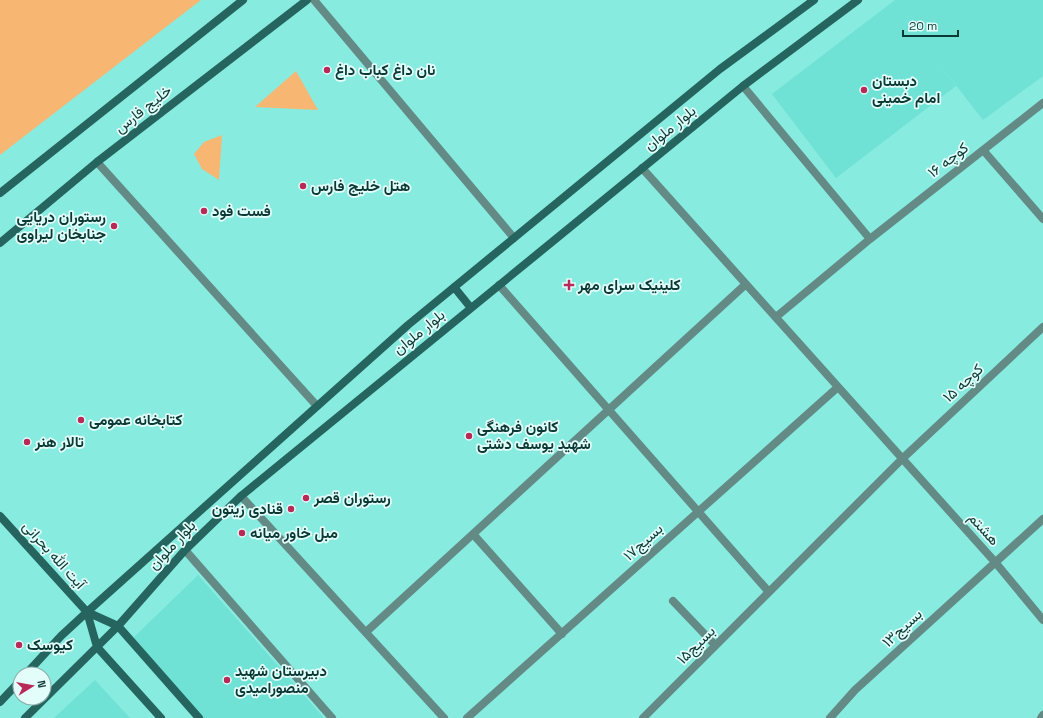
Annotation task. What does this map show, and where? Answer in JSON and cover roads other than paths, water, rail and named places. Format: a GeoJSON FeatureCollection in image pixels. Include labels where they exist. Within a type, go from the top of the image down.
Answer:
{"type":"FeatureCollection","features":[{"type":"Feature","properties":{"kind":"main road","name":"خلیج فارس"},"geometry":{"type":"LineString","coordinates":[[0,193],[243,0]]}},
{"type":"Feature","properties":{"kind":"main road","name":"خلیج فارس"},"geometry":{"type":"LineString","coordinates":[[0,243],[98,162],[307,0]]}},
{"type":"Feature","properties":{"kind":"main road","name":"بلوار ملوان"},"geometry":{"type":"LineString","coordinates":[[33,666],[61,636],[87,612],[408,325],[720,69],[814,0]]}},
{"type":"Feature","properties":{"kind":"main road","name":"بلوار ملوان"},"geometry":{"type":"LineString","coordinates":[[25,718],[118,626],[185,550],[241,496],[743,86],[858,0]]}},
{"type":"Feature","properties":{"kind":"main road"},"geometry":{"type":"LineString","coordinates":[[454,287],[471,308]]}},
{"type":"Feature","properties":{"kind":"main road","name":"آیت الله بحرانی"},"geometry":{"type":"LineString","coordinates":[[0,516],[87,612]]}},
{"type":"Feature","properties":{"kind":"main road"},"geometry":{"type":"LineString","coordinates":[[87,612],[118,626],[199,718]]}},
{"type":"Feature","properties":{"kind":"main road"},"geometry":{"type":"LineString","coordinates":[[87,612],[97,647],[161,718]]}},
{"type":"Feature","properties":{"kind":"main road"},"geometry":{"type":"LineString","coordinates":[[0,702],[12,689]]}},
{"type":"Feature","properties":{"kind":"street"},"geometry":{"type":"LineString","coordinates":[[314,0],[514,238]]}},
{"type":"Feature","properties":{"kind":"street"},"geometry":{"type":"LineString","coordinates":[[743,86],[870,239]]}},
{"type":"Feature","properties":{"kind":"street","name":"کوچه ۱۶"},"geometry":{"type":"LineString","coordinates":[[776,317],[870,239],[1043,103]]}},
{"type":"Feature","properties":{"kind":"street"},"geometry":{"type":"LineString","coordinates":[[983,150],[1043,219]]}},
{"type":"Feature","properties":{"kind":"street"},"geometry":{"type":"LineString","coordinates":[[98,162],[317,406]]}},
{"type":"Feature","properties":{"kind":"street","name":"هشتم"},"geometry":{"type":"LineString","coordinates":[[642,168],[995,562],[1043,620]]}},
{"type":"Feature","properties":{"kind":"street"},"geometry":{"type":"LineString","coordinates":[[366,632],[746,284]]}},
{"type":"Feature","properties":{"kind":"street"},"geometry":{"type":"LineString","coordinates":[[499,285],[768,591]]}},
{"type":"Feature","properties":{"kind":"street","name":"کوچه ۱۵"},"geometry":{"type":"LineString","coordinates":[[768,591],[902,459],[1043,328]]}},
{"type":"Feature","properties":{"kind":"street","name":"بسیج۱۷"},"geometry":{"type":"LineString","coordinates":[[467,718],[838,387]]}},
{"type":"Feature","properties":{"kind":"street"},"geometry":{"type":"LineString","coordinates":[[241,496],[444,718]]}},
{"type":"Feature","properties":{"kind":"street","name":"بسیج۱۳"},"geometry":{"type":"LineString","coordinates":[[830,718],[855,690],[1043,519]]}},
{"type":"Feature","properties":{"kind":"street"},"geometry":{"type":"LineString","coordinates":[[473,534],[562,634]]}},
{"type":"Feature","properties":{"kind":"street"},"geometry":{"type":"LineString","coordinates":[[185,550],[332,718]]}},
{"type":"Feature","properties":{"kind":"street","name":"بسیج۱۵"},"geometry":{"type":"LineString","coordinates":[[643,718],[768,591]]}},
{"type":"Feature","properties":{"kind":"street"},"geometry":{"type":"LineString","coordinates":[[673,601],[715,645]]}},
{"type":"Feature","properties":{"kind":"place","name":"نان داغ کباب داغ"},"geometry":{"type":"Point","coordinates":[327,70]}},
{"type":"Feature","properties":{"kind":"place","name":"دبستان امام خمینی"},"geometry":{"type":"Point","coordinates":[864,90]}},
{"type":"Feature","properties":{"kind":"place","name":"هتل خلیج فارس"},"geometry":{"type":"Point","coordinates":[303,186]}},
{"type":"Feature","properties":{"kind":"place","name":"فست فود"},"geometry":{"type":"Point","coordinates":[204,211]}},
{"type":"Feature","properties":{"kind":"place","name":"رستوران دریایی جنابخان لیراوی"},"geometry":{"type":"Point","coordinates":[114,226]}},
{"type":"Feature","properties":{"kind":"place","name":"کلینیک سرای مهر"},"geometry":{"type":"Point","coordinates":[569,285]}},
{"type":"Feature","properties":{"kind":"place","name":"کتابخانه عمومی"},"geometry":{"type":"Point","coordinates":[81,420]}},
{"type":"Feature","properties":{"kind":"place","name":"کانون فرهنگی شهید یوسف دشتی"},"geometry":{"type":"Point","coordinates":[469,436]}},
{"type":"Feature","properties":{"kind":"place","name":"تالار هنر"},"geometry":{"type":"Point","coordinates":[27,442]}},
{"type":"Feature","properties":{"kind":"place","name":"رستوران قصر"},"geometry":{"type":"Point","coordinates":[306,498]}},
{"type":"Feature","properties":{"kind":"place","name":"قنادى زیتون"},"geometry":{"type":"Point","coordinates":[291,509]}},
{"type":"Feature","properties":{"kind":"place","name":"مبل خاور میانه"},"geometry":{"type":"Point","coordinates":[242,533]}},
{"type":"Feature","properties":{"kind":"place","name":"کیوسک"},"geometry":{"type":"Point","coordinates":[19,645]}},
{"type":"Feature","properties":{"kind":"place","name":"دبیرستان شهید منصورامیدی"},"geometry":{"type":"Point","coordinates":[227,680]}}]}
